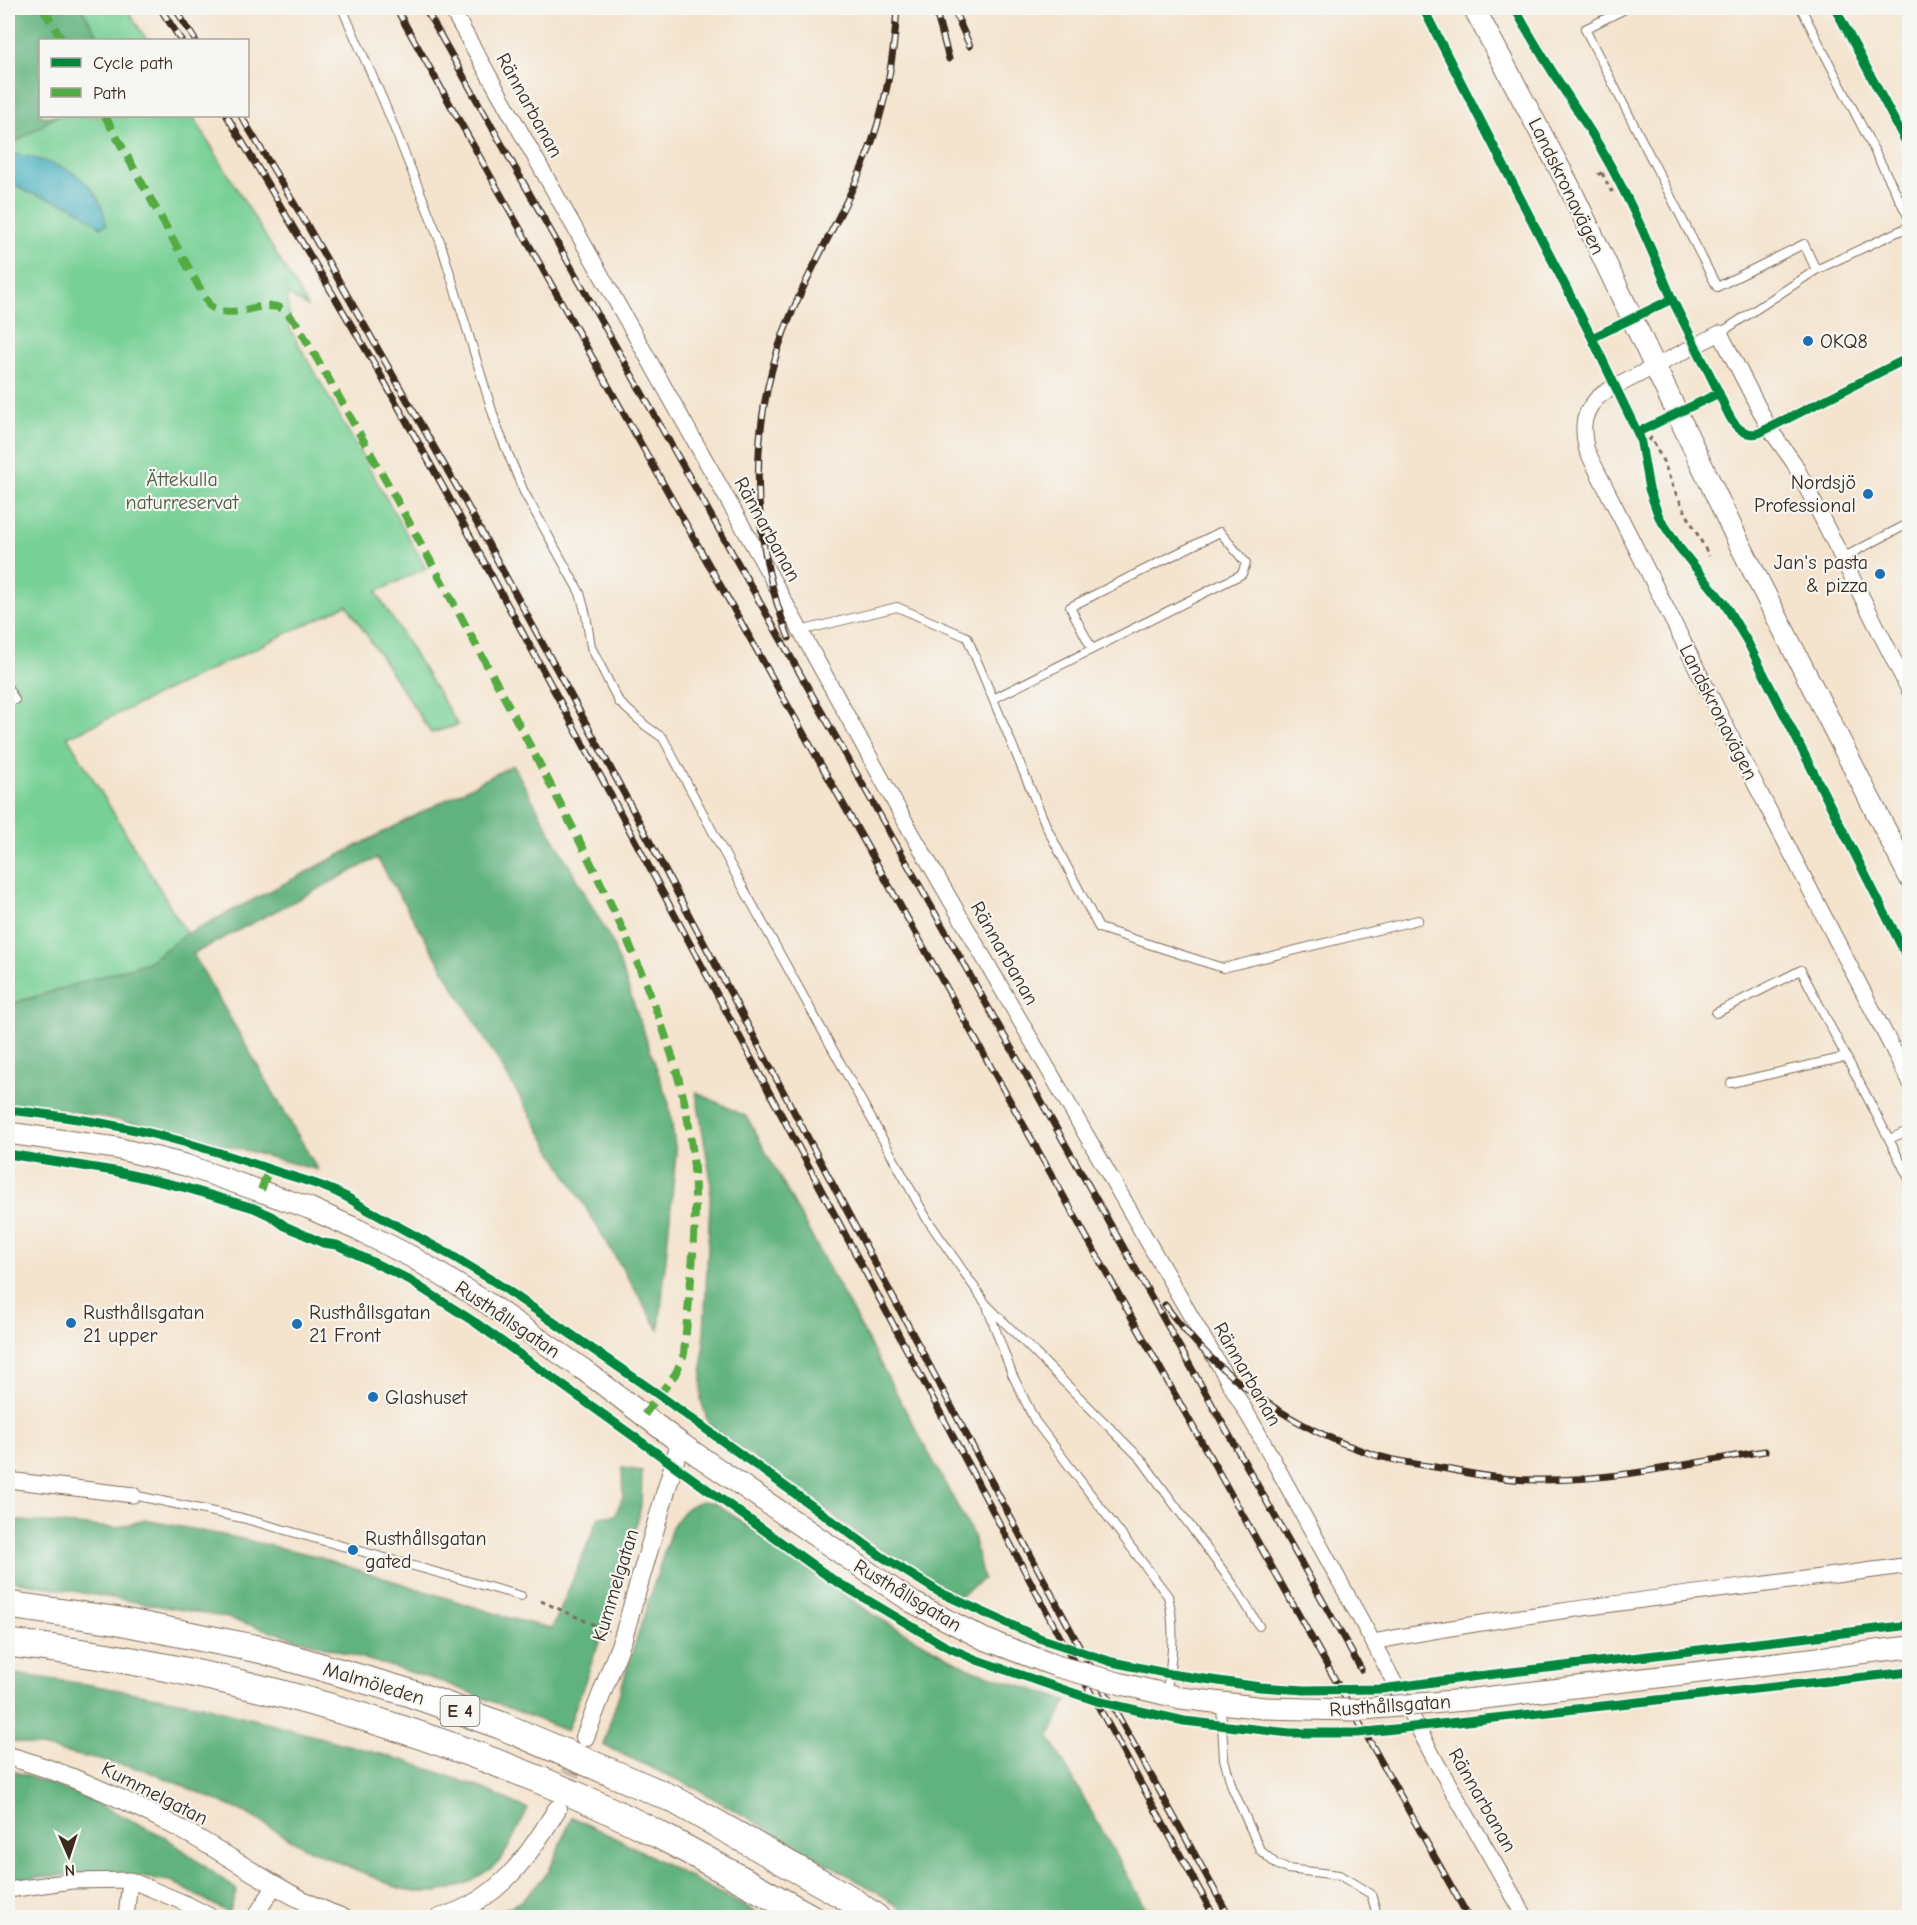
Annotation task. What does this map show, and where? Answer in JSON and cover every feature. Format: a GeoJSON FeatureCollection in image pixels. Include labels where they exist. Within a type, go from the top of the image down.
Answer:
{"type":"FeatureCollection","features":[{"type":"Feature","properties":{"kind":"highway","name":"Malmöleden"},"geometry":{"type":"LineString","coordinates":[[8,1605],[114,1620],[263,1650],[407,1692],[500,1725],[673,1798],[848,1898],[876,1917]]}},
{"type":"Feature","properties":{"kind":"highway","name":"Malmöleden"},"geometry":{"type":"LineString","coordinates":[[8,1643],[53,1648],[247,1685],[341,1710],[402,1730],[489,1761],[579,1797],[669,1841],[811,1917]]}},
{"type":"Feature","properties":{"kind":"main road","name":"Landskronavägen"},"geometry":{"type":"LineString","coordinates":[[1474,8],[1569,186],[1738,541],[1910,878]]}},
{"type":"Feature","properties":{"kind":"main road","name":"Rusthållsgatan"},"geometry":{"type":"LineString","coordinates":[[8,1133],[116,1148],[185,1165],[309,1208],[358,1230],[412,1257],[487,1303],[584,1370],[680,1443],[912,1602],[984,1639],[1056,1665],[1122,1684],[1221,1704],[1263,1708],[1353,1710],[1475,1699],[1910,1647]]}},
{"type":"Feature","properties":{"kind":"street","name":"Rännarbanan"},"geometry":{"type":"LineString","coordinates":[[451,8],[929,864],[1261,1439],[1435,1760],[1526,1917]]}},
{"type":"Feature","properties":{"kind":"street","name":"Landskronavägen"},"geometry":{"type":"LineString","coordinates":[[1720,333],[1603,393],[1593,401],[1587,410],[1583,424],[1587,451],[1746,766],[1910,1082]]}},
{"type":"Feature","properties":{"kind":"street"},"geometry":{"type":"LineString","coordinates":[[1720,333],[1768,428],[1794,463],[1910,692]]}},
{"type":"Feature","properties":{"kind":"street","name":"Kummelgatan"},"geometry":{"type":"LineString","coordinates":[[585,1737],[623,1638],[680,1443]]}},
{"type":"Feature","properties":{"kind":"street"},"geometry":{"type":"LineString","coordinates":[[8,1480],[133,1495]]}},
{"type":"Feature","properties":{"kind":"street"},"geometry":{"type":"LineString","coordinates":[[1373,1642],[1464,1626],[1910,1565]]}},
{"type":"Feature","properties":{"kind":"street","name":"Kummelgatan"},"geometry":{"type":"LineString","coordinates":[[8,1756],[78,1780],[174,1825],[306,1902],[343,1917]]}},
{"type":"Feature","properties":{"kind":"street"},"geometry":{"type":"LineString","coordinates":[[439,1917],[470,1906],[487,1896],[505,1880],[536,1844],[557,1809]]}},
{"type":"Feature","properties":{"kind":"street"},"geometry":{"type":"LineString","coordinates":[[126,1917],[130,1880]]}},
{"type":"Feature","properties":{"kind":"street"},"geometry":{"type":"LineString","coordinates":[[8,1890],[72,1881],[130,1880],[214,1917]]}},
{"type":"Feature","properties":{"kind":"street"},"geometry":{"type":"LineString","coordinates":[[254,1917],[276,1884]]}},
{"type":"Feature","properties":{"kind":"lane"},"geometry":{"type":"LineString","coordinates":[[342,8],[383,100],[440,241],[497,427],[524,492],[580,593],[591,647],[619,702],[663,738],[927,1220],[986,1304],[1141,1459],[1234,1587],[1258,1626]]}},
{"type":"Feature","properties":{"kind":"lane"},"geometry":{"type":"LineString","coordinates":[[1627,8],[1585,29],[1717,287],[1804,244],[1816,270]]}},
{"type":"Feature","properties":{"kind":"lane"},"geometry":{"type":"LineString","coordinates":[[1801,8],[1910,220]]}},
{"type":"Feature","properties":{"kind":"lane"},"geometry":{"type":"LineString","coordinates":[[1720,333],[1816,270],[1910,226]]}},
{"type":"Feature","properties":{"kind":"lane"},"geometry":{"type":"LineString","coordinates":[[1842,558],[1910,523]]}},
{"type":"Feature","properties":{"kind":"lane"},"geometry":{"type":"LineString","coordinates":[[993,699],[1092,650],[1242,574],[1246,563],[1220,532],[1070,607],[1092,650]]}},
{"type":"Feature","properties":{"kind":"lane"},"geometry":{"type":"LineString","coordinates":[[800,631],[897,607],[967,638],[1047,828],[1099,928],[1223,968],[1418,920]]}},
{"type":"Feature","properties":{"kind":"lane"},"geometry":{"type":"LineString","coordinates":[[8,688],[15,700]]}},
{"type":"Feature","properties":{"kind":"lane"},"geometry":{"type":"LineString","coordinates":[[1716,1012],[1802,970],[1910,1181]]}},
{"type":"Feature","properties":{"kind":"lane"},"geometry":{"type":"LineString","coordinates":[[1731,1083],[1846,1057]]}},
{"type":"Feature","properties":{"kind":"lane"},"geometry":{"type":"LineString","coordinates":[[1889,1139],[1910,1130]]}},
{"type":"Feature","properties":{"kind":"lane"},"geometry":{"type":"LineString","coordinates":[[986,1304],[1012,1374],[1035,1421],[1168,1596],[1172,1613],[1172,1651],[1166,1694]]}},
{"type":"Feature","properties":{"kind":"lane"},"geometry":{"type":"LineString","coordinates":[[133,1495],[242,1518],[521,1596]]}},
{"type":"Feature","properties":{"kind":"lane"},"geometry":{"type":"LineString","coordinates":[[1221,1704],[1224,1759],[1232,1787],[1260,1850],[1276,1864],[1287,1869],[1339,1875],[1371,1894],[1378,1917]]}},
{"type":"Feature","properties":{"kind":"path"},"geometry":{"type":"LineString","coordinates":[[1601,173],[1611,191],[1621,186]]}},
{"type":"Feature","properties":{"kind":"path"},"geometry":{"type":"LineString","coordinates":[[1643,448],[1651,438],[1674,490],[1708,555]]}},
{"type":"Feature","properties":{"kind":"path"},"geometry":{"type":"LineString","coordinates":[[541,1601],[623,1638]]}},
{"type":"Feature","properties":{"kind":"green space","name":"Ättekulla naturreservat"},"geometry":{"type":"Polygon","coordinates":[[[8,8],[126,8],[146,39],[39,39],[39,117],[194,117],[308,307],[287,294],[290,329],[426,568],[376,592],[458,725],[431,733],[347,605],[67,736],[187,934],[148,962],[8,1005],[8,8]]]}},
{"type":"Feature","properties":{"kind":"green space"},"geometry":{"type":"Polygon","coordinates":[[[8,8],[81,8],[100,39],[39,39],[39,117],[55,117],[8,147],[8,8]]]}},
{"type":"Feature","properties":{"kind":"green space"},"geometry":{"type":"Polygon","coordinates":[[[513,765],[612,942],[669,1104],[676,1154],[659,1330],[377,858],[193,954],[318,1170],[164,1130],[86,1114],[8,1105],[8,1005],[148,962],[187,934],[513,765]]]}},
{"type":"Feature","properties":{"kind":"green space"},"geometry":{"type":"Polygon","coordinates":[[[696,1092],[747,1117],[973,1535],[983,1579],[959,1597],[884,1552],[716,1431],[708,1422],[701,1400],[711,1181],[696,1092]]]}},
{"type":"Feature","properties":{"kind":"green space"},"geometry":{"type":"Polygon","coordinates":[[[622,1468],[642,1471],[641,1505],[630,1556],[567,1731],[443,1682],[224,1617],[8,1580],[8,1520],[116,1528],[145,1520],[312,1555],[509,1618],[552,1629],[599,1517],[615,1515],[623,1497],[622,1468]]]}},
{"type":"Feature","properties":{"kind":"green space"},"geometry":{"type":"Polygon","coordinates":[[[702,1501],[715,1503],[875,1616],[968,1668],[1067,1701],[1049,1737],[1151,1917],[913,1917],[874,1890],[699,1790],[603,1745],[672,1527],[684,1511],[702,1501]]]}},
{"type":"Feature","properties":{"kind":"green space"},"geometry":{"type":"Polygon","coordinates":[[[8,1673],[201,1705],[406,1761],[479,1787],[528,1809],[501,1860],[490,1869],[472,1881],[454,1888],[437,1892],[415,1892],[396,1887],[308,1849],[244,1812],[144,1770],[8,1740],[8,1673]]]}},
{"type":"Feature","properties":{"kind":"green space"},"geometry":{"type":"Polygon","coordinates":[[[8,1769],[84,1797],[165,1837],[237,1890],[229,1913],[171,1881],[99,1872],[8,1880],[8,1769]]]}},
{"type":"Feature","properties":{"kind":"green space"},"geometry":{"type":"Polygon","coordinates":[[[572,1817],[764,1917],[490,1917],[521,1901],[549,1871],[572,1817]]]}},
{"type":"Feature","properties":{"kind":"water"},"geometry":{"type":"Polygon","coordinates":[[[15,154],[62,167],[75,174],[95,194],[102,208],[106,225],[101,227],[72,206],[27,192],[8,180],[8,164],[15,154]]]}},
{"type":"Feature","properties":{"kind":"tunnel"},"geometry":{"type":"LineString","coordinates":[[560,1800],[581,1747]]}},
{"type":"Feature","properties":{"kind":"railway"},"geometry":{"type":"LineString","coordinates":[[160,8],[180,39]]}},
{"type":"Feature","properties":{"kind":"railway"},"geometry":{"type":"LineString","coordinates":[[175,8],[194,39]]}},
{"type":"Feature","properties":{"kind":"railway"},"geometry":{"type":"LineString","coordinates":[[396,8],[1469,1918]]}},
{"type":"Feature","properties":{"kind":"railway"},"geometry":{"type":"LineString","coordinates":[[425,8],[1361,1669]]}},
{"type":"Feature","properties":{"kind":"railway"},"geometry":{"type":"LineString","coordinates":[[789,638],[766,557],[760,515],[758,473],[767,390],[778,349],[793,310],[849,197],[873,140],[888,84],[897,8]]}},
{"type":"Feature","properties":{"kind":"railway"},"geometry":{"type":"LineString","coordinates":[[935,8],[949,59]]}},
{"type":"Feature","properties":{"kind":"railway"},"geometry":{"type":"LineString","coordinates":[[953,8],[970,46]]}},
{"type":"Feature","properties":{"kind":"railway"},"geometry":{"type":"LineString","coordinates":[[228,117],[375,365],[451,501],[600,775],[1060,1637],[1215,1918]]}},
{"type":"Feature","properties":{"kind":"railway"},"geometry":{"type":"LineString","coordinates":[[242,117],[303,218],[462,496],[611,769],[1076,1640],[1230,1918]]}},
{"type":"Feature","properties":{"kind":"railway"},"geometry":{"type":"LineString","coordinates":[[1165,1305],[1208,1355],[1258,1397],[1315,1431],[1375,1455],[1491,1477],[1565,1480],[1651,1470],[1765,1451]]}},
{"type":"Feature","properties":{"kind":"marked path"},"geometry":{"type":"LineString","coordinates":[[43,8],[61,39]]}},
{"type":"Feature","properties":{"kind":"marked path"},"geometry":{"type":"LineString","coordinates":[[106,117],[209,305],[228,312],[266,306],[275,307],[284,310],[297,324],[508,704],[590,862],[639,967],[656,1009],[683,1095],[691,1140],[695,1193],[694,1247],[684,1354],[676,1373],[644,1415]]}},
{"type":"Feature","properties":{"kind":"marked path"},"geometry":{"type":"LineString","coordinates":[[261,1190],[269,1169]]}},
{"type":"Feature","properties":{"kind":"cycle path"},"geometry":{"type":"LineString","coordinates":[[1423,8],[1592,338],[1640,438],[1649,489],[1659,517],[1678,546],[1724,603],[1747,641],[1910,963]]}},
{"type":"Feature","properties":{"kind":"cycle path"},"geometry":{"type":"LineString","coordinates":[[1515,8],[1611,167],[1639,223],[1672,299]]}},
{"type":"Feature","properties":{"kind":"cycle path"},"geometry":{"type":"LineString","coordinates":[[1835,8],[1910,150]]}},
{"type":"Feature","properties":{"kind":"cycle path"},"geometry":{"type":"LineString","coordinates":[[1592,338],[1672,299],[1719,393]]}},
{"type":"Feature","properties":{"kind":"cycle path"},"geometry":{"type":"LineString","coordinates":[[1638,432],[1719,393],[1738,428],[1751,434],[1759,433],[1910,357]]}},
{"type":"Feature","properties":{"kind":"cycle path"},"geometry":{"type":"LineString","coordinates":[[8,1110],[98,1122],[165,1137],[305,1180],[339,1193],[498,1284],[659,1395],[881,1556],[939,1592],[1042,1639],[1112,1662],[1170,1674],[1260,1687],[1305,1690],[1382,1689],[1910,1625]]}},
{"type":"Feature","properties":{"kind":"cycle path"},"geometry":{"type":"LineString","coordinates":[[8,1154],[114,1171],[183,1187],[254,1208],[285,1226],[323,1243],[337,1245],[404,1277],[476,1323],[832,1579],[945,1646],[977,1660],[1097,1701],[1184,1721],[1290,1733],[1358,1733],[1910,1672]]}},
{"type":"Feature","properties":{"kind":"place","name":"OKQ8"},"geometry":{"type":"Point","coordinates":[1808,341]}},
{"type":"Feature","properties":{"kind":"place","name":"Nordsjö Professional"},"geometry":{"type":"Point","coordinates":[1868,494]}},
{"type":"Feature","properties":{"kind":"place","name":"Jan's pasta & pizza"},"geometry":{"type":"Point","coordinates":[1880,574]}},
{"type":"Feature","properties":{"kind":"place","name":"Rusthållsgatan 21 upper"},"geometry":{"type":"Point","coordinates":[71,1323]}},
{"type":"Feature","properties":{"kind":"place","name":"Rusthållsgatan 21 Front"},"geometry":{"type":"Point","coordinates":[297,1324]}},
{"type":"Feature","properties":{"kind":"place","name":"Glashuset"},"geometry":{"type":"Point","coordinates":[373,1397]}},
{"type":"Feature","properties":{"kind":"place","name":"Rusthållsgatan gated"},"geometry":{"type":"Point","coordinates":[353,1550]}}]}
